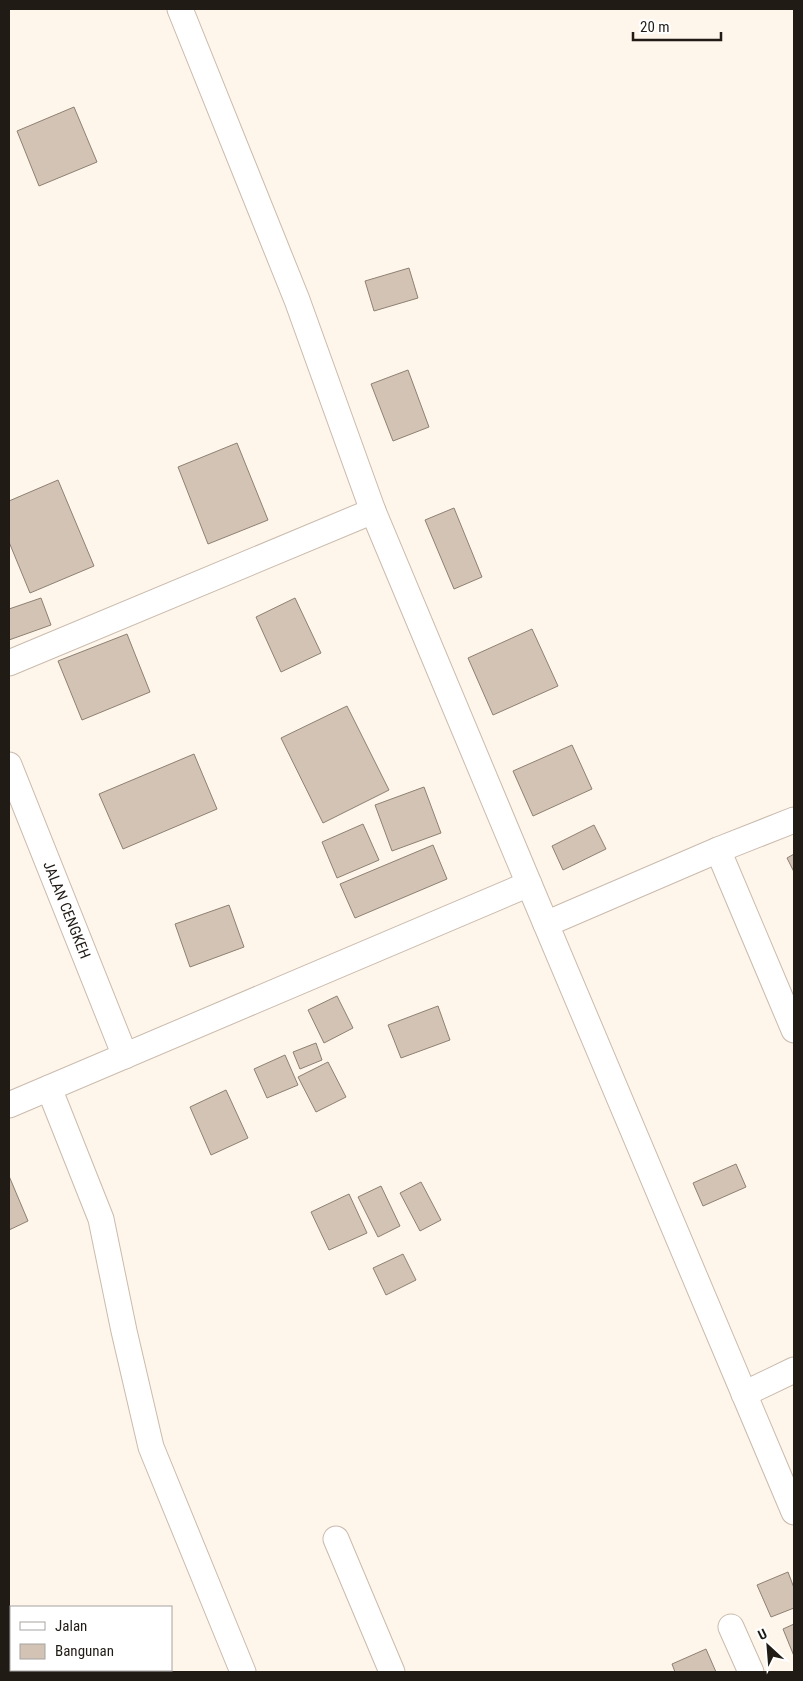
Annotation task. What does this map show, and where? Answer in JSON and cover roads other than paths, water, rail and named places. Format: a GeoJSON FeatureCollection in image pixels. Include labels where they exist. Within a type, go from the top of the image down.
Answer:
{"type":"FeatureCollection","features":[{"type":"Feature","properties":{"kind":"street"},"geometry":{"type":"LineString","coordinates":[[180,9],[297,300],[373,511],[794,1512]]}},
{"type":"Feature","properties":{"kind":"street"},"geometry":{"type":"LineString","coordinates":[[9,663],[373,511]]}},
{"type":"Feature","properties":{"kind":"street","name":"JALAN CENGKEH"},"geometry":{"type":"LineString","coordinates":[[9,765],[125,1056]]}},
{"type":"Feature","properties":{"kind":"street"},"geometry":{"type":"LineString","coordinates":[[546,924],[718,850],[794,820]]}},
{"type":"Feature","properties":{"kind":"street"},"geometry":{"type":"LineString","coordinates":[[718,850],[794,1030]]}},
{"type":"Feature","properties":{"kind":"street"},"geometry":{"type":"LineString","coordinates":[[9,1105],[529,884]]}},
{"type":"Feature","properties":{"kind":"street"},"geometry":{"type":"LineString","coordinates":[[50,1088],[101,1219],[124,1331],[152,1447],[243,1672]]}},
{"type":"Feature","properties":{"kind":"street"},"geometry":{"type":"LineString","coordinates":[[744,1394],[794,1370]]}},
{"type":"Feature","properties":{"kind":"street"},"geometry":{"type":"LineString","coordinates":[[336,1539],[392,1672]]}},
{"type":"Feature","properties":{"kind":"street"},"geometry":{"type":"LineString","coordinates":[[731,1627],[751,1672]]}}]}
